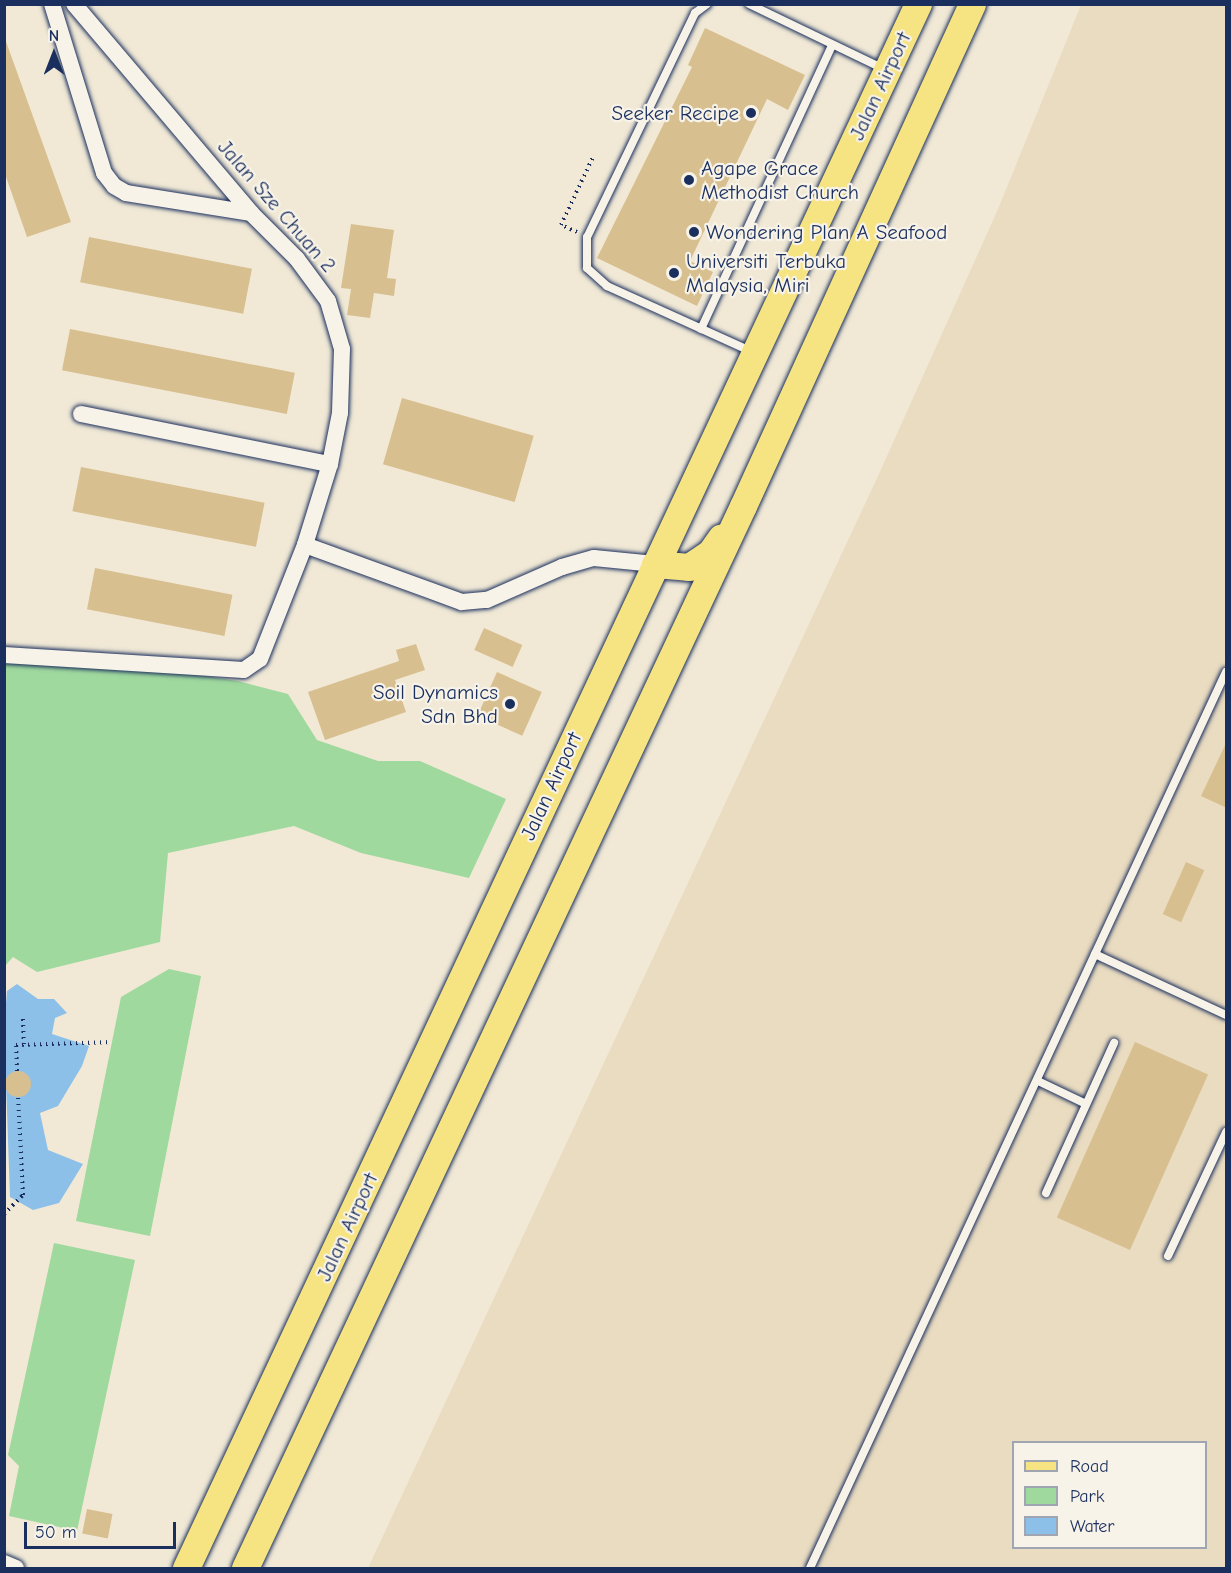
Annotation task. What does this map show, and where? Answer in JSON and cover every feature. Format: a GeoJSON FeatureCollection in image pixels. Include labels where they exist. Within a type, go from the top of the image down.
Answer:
{"type":"FeatureCollection","features":[{"type":"Feature","properties":{"kind":"main road","name":"Jalan Airport"},"geometry":{"type":"LineString","coordinates":[[186,1569],[654,564],[756,353],[918,4]]}},
{"type":"Feature","properties":{"kind":"main road"},"geometry":{"type":"LineString","coordinates":[[245,1569],[743,506],[972,4]]}},
{"type":"Feature","properties":{"kind":"main road"},"geometry":{"type":"LineString","coordinates":[[654,564],[689,567],[710,553],[743,506]]}},
{"type":"Feature","properties":{"kind":"street"},"geometry":{"type":"LineString","coordinates":[[52,4],[104,173],[114,186],[126,193],[251,213]]}},
{"type":"Feature","properties":{"kind":"street","name":"Jalan Sze Chuan 2"},"geometry":{"type":"LineString","coordinates":[[4,655],[244,670],[260,658],[305,545],[330,464],[340,413],[342,349],[328,301],[297,260],[251,213],[74,4]]}},
{"type":"Feature","properties":{"kind":"street"},"geometry":{"type":"LineString","coordinates":[[81,414],[330,464]]}},
{"type":"Feature","properties":{"kind":"street"},"geometry":{"type":"LineString","coordinates":[[305,545],[462,602],[487,600],[562,567],[594,558],[615,557],[654,564]]}},
{"type":"Feature","properties":{"kind":"street"},"geometry":{"type":"LineString","coordinates":[[4,1563],[16,1569]]}},
{"type":"Feature","properties":{"kind":"lane"},"geometry":{"type":"LineString","coordinates":[[707,4],[695,13],[586,237],[587,268],[607,286],[756,353]]}},
{"type":"Feature","properties":{"kind":"lane"},"geometry":{"type":"LineString","coordinates":[[749,4],[886,70]]}},
{"type":"Feature","properties":{"kind":"lane"},"geometry":{"type":"LineString","coordinates":[[701,328],[832,45]]}},
{"type":"Feature","properties":{"kind":"lane"},"geometry":{"type":"LineString","coordinates":[[810,1569],[1227,672]]}},
{"type":"Feature","properties":{"kind":"lane"},"geometry":{"type":"LineString","coordinates":[[1095,954],[1227,1015]]}},
{"type":"Feature","properties":{"kind":"lane"},"geometry":{"type":"LineString","coordinates":[[1046,1194],[1114,1043]]}},
{"type":"Feature","properties":{"kind":"lane"},"geometry":{"type":"LineString","coordinates":[[1038,1081],[1086,1104]]}},
{"type":"Feature","properties":{"kind":"lane"},"geometry":{"type":"LineString","coordinates":[[1168,1256],[1227,1132]]}},
{"type":"Feature","properties":{"kind":"path"},"geometry":{"type":"LineString","coordinates":[[586,237],[561,225],[592,157]]}},
{"type":"Feature","properties":{"kind":"path"},"geometry":{"type":"LineString","coordinates":[[23,1019],[24,1044]]}},
{"type":"Feature","properties":{"kind":"path"},"geometry":{"type":"LineString","coordinates":[[17,1071],[16,1045],[112,1042]]}},
{"type":"Feature","properties":{"kind":"path"},"geometry":{"type":"LineString","coordinates":[[4,1214],[23,1195],[18,1097]]}},
{"type":"Feature","properties":{"kind":"shaded area"},"geometry":{"type":"Polygon","coordinates":[[[1081,5],[1226,5],[1226,1568],[368,1568],[878,476],[998,209],[1081,5]]]}},
{"type":"Feature","properties":{"kind":"green space"},"geometry":{"type":"Polygon","coordinates":[[[5,662],[152,668],[238,681],[288,694],[317,740],[378,761],[420,761],[506,799],[469,878],[361,853],[294,826],[168,853],[160,942],[37,972],[13,957],[5,966],[5,662]]]}},
{"type":"Feature","properties":{"kind":"green space"},"geometry":{"type":"Polygon","coordinates":[[[169,969],[201,976],[150,1236],[76,1221],[121,997],[169,969]]]}},
{"type":"Feature","properties":{"kind":"green space"},"geometry":{"type":"Polygon","coordinates":[[[54,1243],[135,1260],[77,1531],[9,1516],[19,1466],[8,1455],[54,1243]]]}},
{"type":"Feature","properties":{"kind":"water"},"geometry":{"type":"Polygon","coordinates":[[[17,984],[38,999],[54,999],[67,1013],[55,1018],[52,1034],[89,1046],[82,1066],[58,1106],[40,1113],[48,1150],[83,1164],[59,1203],[33,1210],[10,1197],[4,1027],[7,991],[17,984]]]}},
{"type":"Feature","properties":{"kind":"building"},"geometry":{"type":"Polygon","coordinates":[[[705,28],[805,75],[788,110],[767,99],[690,261],[713,272],[697,306],[597,258],[692,67],[688,65],[705,28]]]}},
{"type":"Feature","properties":{"kind":"building"},"geometry":{"type":"Polygon","coordinates":[[[4,36],[71,222],[27,237],[4,171],[4,36]]]}},
{"type":"Feature","properties":{"kind":"building"},"geometry":{"type":"Polygon","coordinates":[[[351,224],[394,230],[387,278],[396,279],[394,296],[374,293],[370,318],[347,315],[351,289],[341,288],[351,224]]]}},
{"type":"Feature","properties":{"kind":"building"},"geometry":{"type":"Polygon","coordinates":[[[89,237],[252,269],[243,314],[80,282],[89,237]]]}},
{"type":"Feature","properties":{"kind":"building"},"geometry":{"type":"Polygon","coordinates":[[[70,329],[295,373],[287,414],[62,370],[70,329]]]}},
{"type":"Feature","properties":{"kind":"building"},"geometry":{"type":"Polygon","coordinates":[[[402,398],[534,436],[515,502],[383,464],[402,398]]]}},
{"type":"Feature","properties":{"kind":"building"},"geometry":{"type":"Polygon","coordinates":[[[81,467],[265,503],[256,547],[72,511],[81,467]]]}},
{"type":"Feature","properties":{"kind":"building"},"geometry":{"type":"Polygon","coordinates":[[[95,568],[232,595],[224,636],[87,609],[95,568]]]}},
{"type":"Feature","properties":{"kind":"building"},"geometry":{"type":"Polygon","coordinates":[[[484,628],[522,645],[513,667],[474,650],[484,628]]]}},
{"type":"Feature","properties":{"kind":"building"},"geometry":{"type":"Polygon","coordinates":[[[416,644],[425,670],[395,680],[406,712],[325,740],[308,692],[399,661],[396,650],[416,644]]]}},
{"type":"Feature","properties":{"kind":"building","name":"Soil Dynamics Sdn Bhd"},"geometry":{"type":"Polygon","coordinates":[[[497,672],[542,692],[522,736],[477,716],[497,672]]]}},
{"type":"Feature","properties":{"kind":"building"},"geometry":{"type":"Polygon","coordinates":[[[1227,741],[1227,808],[1201,796],[1227,741]]]}},
{"type":"Feature","properties":{"kind":"building"},"geometry":{"type":"Polygon","coordinates":[[[1186,862],[1204,870],[1181,922],[1163,914],[1186,862]]]}},
{"type":"Feature","properties":{"kind":"building"},"geometry":{"type":"Polygon","coordinates":[[[1135,1042],[1208,1075],[1130,1250],[1057,1217],[1135,1042]]]}},
{"type":"Feature","properties":{"kind":"building"},"geometry":{"type":"Polygon","coordinates":[[[18,1071],[27,1075],[31,1084],[27,1093],[18,1097],[9,1093],[5,1084],[9,1075],[18,1071]]]}},
{"type":"Feature","properties":{"kind":"building"},"geometry":{"type":"Polygon","coordinates":[[[87,1509],[113,1514],[108,1539],[82,1534],[87,1509]]]}},
{"type":"Feature","properties":{"kind":"place","name":"Seeker Recipe"},"geometry":{"type":"Point","coordinates":[751,113]}},
{"type":"Feature","properties":{"kind":"place","name":"Agape Grace Methodist Church"},"geometry":{"type":"Point","coordinates":[689,180]}},
{"type":"Feature","properties":{"kind":"place","name":"Wondering Plan A Seafood"},"geometry":{"type":"Point","coordinates":[694,232]}},
{"type":"Feature","properties":{"kind":"place","name":"Universiti Terbuka Malaysia, Miri"},"geometry":{"type":"Point","coordinates":[674,273]}},
{"type":"Feature","properties":{"kind":"place","name":"Soil Dynamics Sdn Bhd"},"geometry":{"type":"Point","coordinates":[510,704]}}]}
